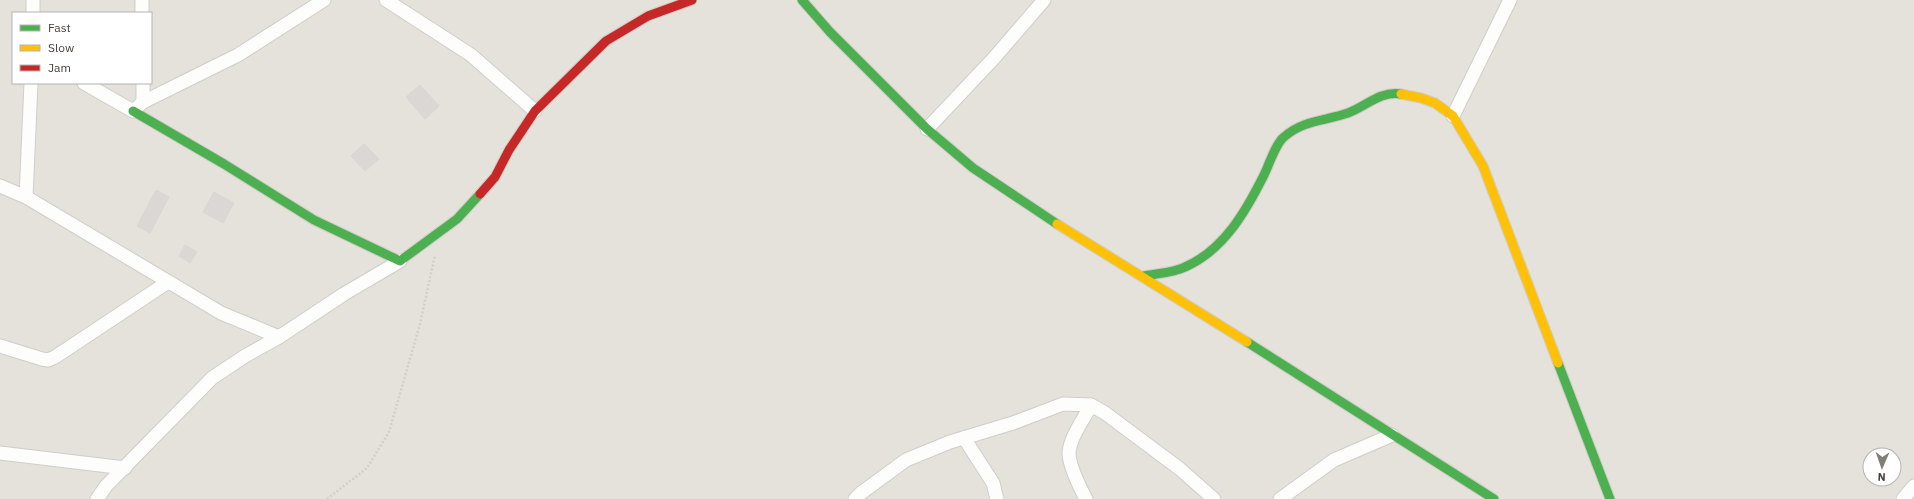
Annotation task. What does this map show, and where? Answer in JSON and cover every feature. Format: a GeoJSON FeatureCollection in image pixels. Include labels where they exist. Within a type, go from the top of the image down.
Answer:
{"type":"FeatureCollection","features":[{"type":"Feature","properties":{"kind":"street"},"geometry":{"type":"LineString","coordinates":[[33,0],[33,12]]}},
{"type":"Feature","properties":{"kind":"street"},"geometry":{"type":"LineString","coordinates":[[142,0],[142,12]]}},
{"type":"Feature","properties":{"kind":"street"},"geometry":{"type":"LineString","coordinates":[[133,111],[143,102],[238,55],[324,0]]}},
{"type":"Feature","properties":{"kind":"street"},"geometry":{"type":"LineString","coordinates":[[386,0],[471,55],[535,111]]}},
{"type":"Feature","properties":{"kind":"street"},"geometry":{"type":"LineString","coordinates":[[97,499],[106,486],[212,378],[344,294],[400,261],[457,219],[495,177],[509,150],[535,111],[606,41],[648,16],[692,0]]}},
{"type":"Feature","properties":{"kind":"street"},"geometry":{"type":"LineString","coordinates":[[802,0],[830,32],[928,128],[973,168],[1033,209],[1144,276],[1392,435],[1480,495],[1494,499]]}},
{"type":"Feature","properties":{"kind":"street"},"geometry":{"type":"LineString","coordinates":[[928,128],[994,58],[1044,0]]}},
{"type":"Feature","properties":{"kind":"street"},"geometry":{"type":"LineString","coordinates":[[1453,116],[1510,0]]}},
{"type":"Feature","properties":{"kind":"street"},"geometry":{"type":"LineString","coordinates":[[26,197],[31,84]]}},
{"type":"Feature","properties":{"kind":"street"},"geometry":{"type":"LineString","coordinates":[[86,84],[224,164],[314,220],[400,261]]}},
{"type":"Feature","properties":{"kind":"street"},"geometry":{"type":"LineString","coordinates":[[143,84],[143,102]]}},
{"type":"Feature","properties":{"kind":"street"},"geometry":{"type":"LineString","coordinates":[[1144,276],[1186,268],[1201,259],[1216,246],[1245,213],[1282,138],[1296,127],[1348,113],[1367,104],[1378,96],[1393,93],[1422,98],[1435,103],[1453,116],[1483,166],[1496,196],[1610,499]]}},
{"type":"Feature","properties":{"kind":"street"},"geometry":{"type":"LineString","coordinates":[[0,186],[26,197],[221,313],[279,336]]}},
{"type":"Feature","properties":{"kind":"street"},"geometry":{"type":"LineString","coordinates":[[0,346],[48,360],[55,357],[168,282]]}},
{"type":"Feature","properties":{"kind":"street"},"geometry":{"type":"LineString","coordinates":[[855,499],[906,460],[964,438],[1013,423],[1063,404],[1091,405],[1105,413],[1180,469],[1214,499]]}},
{"type":"Feature","properties":{"kind":"street"},"geometry":{"type":"LineString","coordinates":[[1086,499],[1075,474],[1069,453],[1072,441],[1091,405]]}},
{"type":"Feature","properties":{"kind":"street"},"geometry":{"type":"LineString","coordinates":[[1280,499],[1334,460],[1392,435]]}},
{"type":"Feature","properties":{"kind":"street"},"geometry":{"type":"LineString","coordinates":[[964,438],[993,483],[997,499]]}},
{"type":"Feature","properties":{"kind":"street"},"geometry":{"type":"LineString","coordinates":[[0,453],[125,468]]}},
{"type":"Feature","properties":{"kind":"street"},"geometry":{"type":"LineString","coordinates":[[1903,499],[1914,486]]}},
{"type":"Feature","properties":{"kind":"path"},"geometry":{"type":"LineString","coordinates":[[327,499],[367,468],[389,432],[420,324],[440,233]]}},
{"type":"Feature","properties":{"kind":"shaded area"},"geometry":{"type":"Polygon","coordinates":[[[0,0],[1914,0],[1914,499],[0,499],[0,0]]]}},
{"type":"Feature","properties":{"kind":"building"},"geometry":{"type":"Polygon","coordinates":[[[420,85],[439,106],[425,119],[406,97],[420,85]]]}},
{"type":"Feature","properties":{"kind":"building"},"geometry":{"type":"Polygon","coordinates":[[[364,144],[379,159],[365,171],[351,156],[364,144]]]}},
{"type":"Feature","properties":{"kind":"building"},"geometry":{"type":"Polygon","coordinates":[[[156,190],[169,197],[150,233],[137,226],[156,190]]]}},
{"type":"Feature","properties":{"kind":"building"},"geometry":{"type":"Polygon","coordinates":[[[214,192],[234,203],[223,223],[203,212],[214,192]]]}},
{"type":"Feature","properties":{"kind":"building"},"geometry":{"type":"Polygon","coordinates":[[[185,245],[197,252],[190,263],[179,256],[185,245]]]}},
{"type":"Feature","properties":{"kind":"traffic: fast"},"geometry":{"type":"LineString","coordinates":[[802,0],[830,32],[927,129],[973,168],[1057,224]]}},
{"type":"Feature","properties":{"kind":"traffic: fast"},"geometry":{"type":"LineString","coordinates":[[1144,276],[1180,269],[1199,260],[1211,251],[1232,228],[1250,202],[1278,144],[1291,131],[1307,124],[1348,113],[1380,97],[1401,94]]}},
{"type":"Feature","properties":{"kind":"traffic: fast"},"geometry":{"type":"LineString","coordinates":[[133,111],[224,164],[314,220],[400,261],[457,219],[480,194]]}},
{"type":"Feature","properties":{"kind":"traffic: fast"},"geometry":{"type":"LineString","coordinates":[[1247,342],[1494,499]]}},
{"type":"Feature","properties":{"kind":"traffic: fast"},"geometry":{"type":"LineString","coordinates":[[1558,363],[1610,499]]}},
{"type":"Feature","properties":{"kind":"traffic: slow"},"geometry":{"type":"LineString","coordinates":[[1401,94],[1421,98],[1435,103],[1453,116],[1483,166],[1558,363]]}},
{"type":"Feature","properties":{"kind":"traffic: slow"},"geometry":{"type":"LineString","coordinates":[[1057,224],[1247,342]]}},
{"type":"Feature","properties":{"kind":"traffic: jam"},"geometry":{"type":"LineString","coordinates":[[480,194],[495,177],[509,150],[535,111],[606,41],[648,16],[692,0]]}}]}
